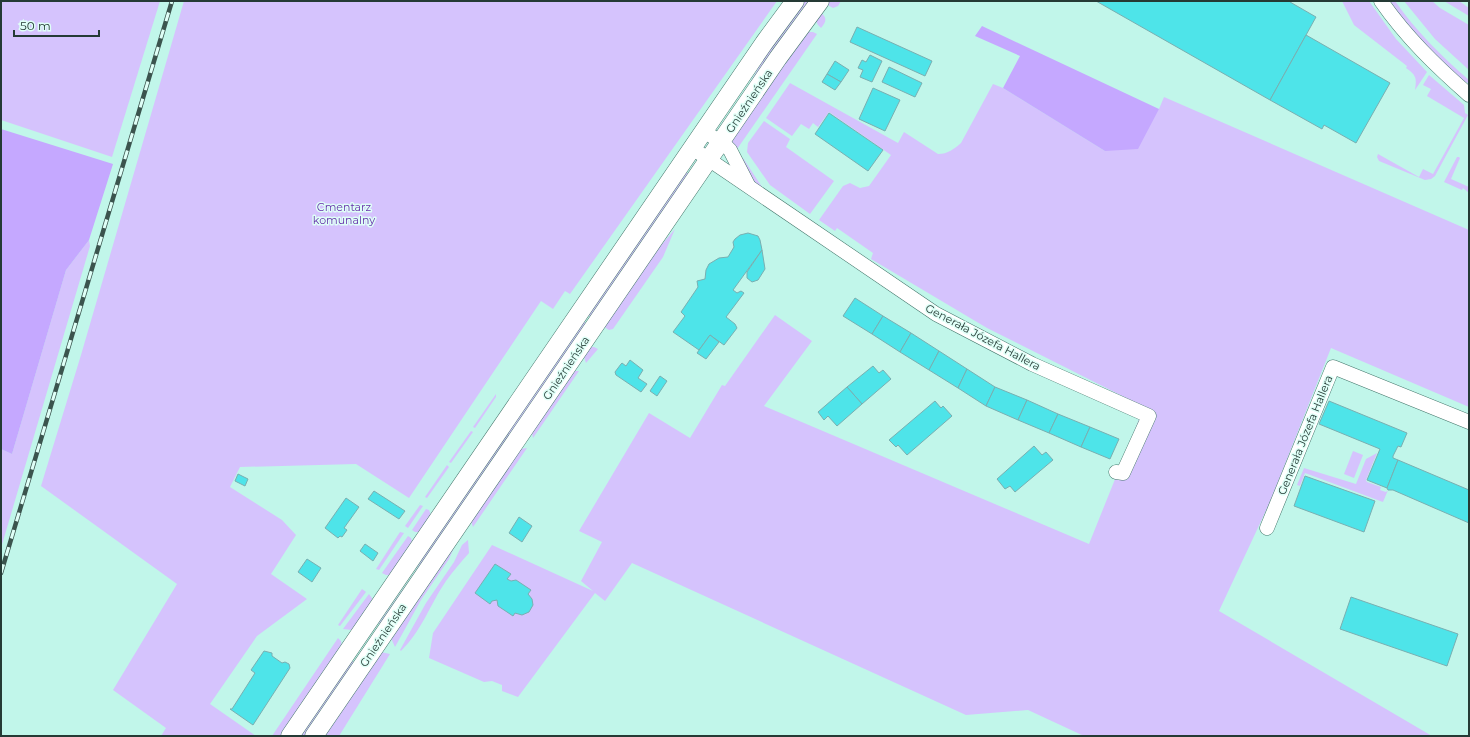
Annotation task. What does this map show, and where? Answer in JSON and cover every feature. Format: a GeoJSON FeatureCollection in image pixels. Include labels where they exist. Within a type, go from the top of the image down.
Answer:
{"type":"FeatureCollection","features":[{"type":"Feature","properties":{"kind":"main road","name":"Gnieźnieńska"},"geometry":{"type":"LineString","coordinates":[[290,736],[692,148],[795,1]]}},
{"type":"Feature","properties":{"kind":"main road","name":"Gnieźnieńska"},"geometry":{"type":"LineString","coordinates":[[314,736],[778,58],[820,1]]}},
{"type":"Feature","properties":{"kind":"street"},"geometry":{"type":"LineString","coordinates":[[1381,1],[1402,29],[1423,53],[1469,95]]}},
{"type":"Feature","properties":{"kind":"street","name":"Generała Józefa Hallera"},"geometry":{"type":"LineString","coordinates":[[704,131],[730,150],[749,188]]}},
{"type":"Feature","properties":{"kind":"street","name":"Generała Józefa Hallera"},"geometry":{"type":"LineString","coordinates":[[692,148],[936,314],[1032,364],[1149,416],[1123,473],[1116,472]]}},
{"type":"Feature","properties":{"kind":"street","name":"Generała Józefa Hallera"},"geometry":{"type":"LineString","coordinates":[[1267,528],[1333,367],[1469,422]]}},
{"type":"Feature","properties":{"kind":"green space"},"geometry":{"type":"Polygon","coordinates":[[[1,1],[160,1],[112,157],[1,120],[1,1]]]}},
{"type":"Feature","properties":{"kind":"green space","name":"Cmentarz komunalny"},"geometry":{"type":"Polygon","coordinates":[[[184,1],[777,1],[570,294],[565,291],[553,309],[541,301],[409,498],[356,464],[240,467],[230,487],[282,520],[296,535],[271,574],[307,599],[257,636],[210,704],[256,736],[161,736],[166,728],[113,690],[177,584],[41,486],[81,355],[184,1]]]}},
{"type":"Feature","properties":{"kind":"green space"},"geometry":{"type":"Polygon","coordinates":[[[802,1],[806,1],[810,4],[746,90],[777,35],[802,1]]]}},
{"type":"Feature","properties":{"kind":"green space"},"geometry":{"type":"Polygon","coordinates":[[[828,1],[841,1],[838,6],[833,8],[826,4],[828,1]]]}},
{"type":"Feature","properties":{"kind":"green space"},"geometry":{"type":"Polygon","coordinates":[[[1342,1],[1369,1],[1396,39],[1427,72],[1415,90],[1415,77],[1406,68],[1407,66],[1354,25],[1342,1]]]}},
{"type":"Feature","properties":{"kind":"green space"},"geometry":{"type":"Polygon","coordinates":[[[1388,1],[1395,1],[1420,33],[1469,80],[1469,83],[1463,82],[1426,47],[1388,1]]]}},
{"type":"Feature","properties":{"kind":"green space"},"geometry":{"type":"Polygon","coordinates":[[[1404,1],[1432,1],[1440,8],[1469,25],[1469,70],[1435,39],[1404,1]]]}},
{"type":"Feature","properties":{"kind":"green space"},"geometry":{"type":"Polygon","coordinates":[[[1444,1],[1459,1],[1469,8],[1469,16],[1444,1]]]}},
{"type":"Feature","properties":{"kind":"green space"},"geometry":{"type":"Polygon","coordinates":[[[820,12],[825,19],[821,28],[816,21],[820,12]]]}},
{"type":"Feature","properties":{"kind":"green space"},"geometry":{"type":"Polygon","coordinates":[[[808,32],[817,34],[735,152],[731,143],[732,137],[802,34],[808,32]]]}},
{"type":"Feature","properties":{"kind":"green space"},"geometry":{"type":"Polygon","coordinates":[[[1429,75],[1464,105],[1465,113],[1468,115],[1435,176],[1431,179],[1425,180],[1379,161],[1377,157],[1378,154],[1419,177],[1423,169],[1433,174],[1464,118],[1427,96],[1431,89],[1423,85],[1429,75]]]}},
{"type":"Feature","properties":{"kind":"green space"},"geometry":{"type":"Polygon","coordinates":[[[790,83],[898,143],[904,132],[938,154],[948,152],[961,143],[993,84],[1003,88],[1105,151],[1159,109],[1164,97],[1469,230],[1469,407],[1331,348],[1270,502],[1219,611],[1432,736],[1084,736],[1028,710],[966,715],[632,563],[605,601],[595,593],[518,697],[502,691],[502,685],[492,681],[484,682],[429,658],[433,633],[492,545],[593,591],[581,581],[602,542],[579,531],[649,413],[690,438],[722,385],[725,386],[775,315],[812,341],[764,406],[1089,544],[1144,407],[987,328],[871,259],[873,253],[837,228],[835,231],[819,220],[843,186],[850,183],[860,188],[869,186],[891,155],[829,112],[818,127],[813,123],[809,129],[801,124],[792,136],[766,118],[790,83]]]}},
{"type":"Feature","properties":{"kind":"green space"},"geometry":{"type":"Polygon","coordinates":[[[764,121],[790,139],[786,147],[834,181],[810,214],[770,185],[747,152],[748,143],[764,121]]]}},
{"type":"Feature","properties":{"kind":"green space"},"geometry":{"type":"Polygon","coordinates":[[[1457,157],[1460,158],[1451,179],[1469,187],[1469,193],[1463,188],[1462,190],[1444,182],[1457,157]]]}},
{"type":"Feature","properties":{"kind":"green space"},"geometry":{"type":"Polygon","coordinates":[[[743,158],[764,190],[753,181],[745,170],[740,162],[743,158]]]}},
{"type":"Feature","properties":{"kind":"green space"},"geometry":{"type":"Polygon","coordinates":[[[686,172],[689,174],[593,318],[586,314],[686,172]]]}},
{"type":"Feature","properties":{"kind":"green space"},"geometry":{"type":"Polygon","coordinates":[[[675,229],[663,257],[613,329],[609,330],[603,326],[646,263],[675,229]]]}},
{"type":"Feature","properties":{"kind":"green space"},"geometry":{"type":"Polygon","coordinates":[[[89,240],[90,246],[1,548],[1,449],[12,454],[66,270],[89,240]]]}},
{"type":"Feature","properties":{"kind":"green space"},"geometry":{"type":"Polygon","coordinates":[[[582,320],[588,325],[380,626],[379,623],[415,572],[432,540],[582,320]]]}},
{"type":"Feature","properties":{"kind":"green space"},"geometry":{"type":"Polygon","coordinates":[[[590,347],[598,349],[586,363],[584,357],[590,347]]]}},
{"type":"Feature","properties":{"kind":"green space"},"geometry":{"type":"Polygon","coordinates":[[[575,371],[579,371],[533,438],[532,433],[575,371]]]}},
{"type":"Feature","properties":{"kind":"green space"},"geometry":{"type":"Polygon","coordinates":[[[496,394],[496,397],[475,428],[473,427],[496,394]]]}},
{"type":"Feature","properties":{"kind":"green space"},"geometry":{"type":"Polygon","coordinates":[[[471,431],[473,432],[451,463],[449,462],[471,431]]]}},
{"type":"Feature","properties":{"kind":"green space"},"geometry":{"type":"Polygon","coordinates":[[[527,448],[473,527],[471,521],[520,449],[527,448]]]}},
{"type":"Feature","properties":{"kind":"green space"},"geometry":{"type":"Polygon","coordinates":[[[1353,451],[1363,455],[1354,478],[1344,474],[1353,451]]]}},
{"type":"Feature","properties":{"kind":"green space"},"geometry":{"type":"Polygon","coordinates":[[[1377,453],[1366,480],[1367,482],[1381,487],[1380,490],[1386,492],[1388,490],[1383,502],[1305,473],[1300,486],[1297,485],[1304,468],[1356,484],[1366,459],[1377,453]]]}},
{"type":"Feature","properties":{"kind":"green space"},"geometry":{"type":"Polygon","coordinates":[[[447,465],[449,467],[427,498],[425,497],[447,465]]]}},
{"type":"Feature","properties":{"kind":"green space"},"geometry":{"type":"Polygon","coordinates":[[[420,505],[423,506],[408,528],[405,526],[420,505]]]}},
{"type":"Feature","properties":{"kind":"green space"},"geometry":{"type":"Polygon","coordinates":[[[426,509],[429,510],[431,515],[422,532],[415,532],[412,530],[426,509]]]}},
{"type":"Feature","properties":{"kind":"green space"},"geometry":{"type":"Polygon","coordinates":[[[400,532],[404,533],[379,570],[376,569],[400,532]]]}},
{"type":"Feature","properties":{"kind":"green space"},"geometry":{"type":"Polygon","coordinates":[[[461,535],[463,535],[457,541],[449,559],[421,600],[395,647],[391,638],[461,535]]]}},
{"type":"Feature","properties":{"kind":"green space"},"geometry":{"type":"Polygon","coordinates":[[[408,536],[411,538],[413,544],[392,575],[382,573],[408,536]]]}},
{"type":"Feature","properties":{"kind":"green space"},"geometry":{"type":"Polygon","coordinates":[[[468,540],[469,553],[446,581],[415,634],[401,651],[400,650],[426,603],[454,562],[462,545],[468,540]]]}},
{"type":"Feature","properties":{"kind":"green space"},"geometry":{"type":"Polygon","coordinates":[[[362,589],[366,592],[340,626],[338,625],[362,589]]]}},
{"type":"Feature","properties":{"kind":"green space"},"geometry":{"type":"Polygon","coordinates":[[[369,594],[374,601],[352,630],[343,629],[369,594]]]}},
{"type":"Feature","properties":{"kind":"green space"},"geometry":{"type":"Polygon","coordinates":[[[338,638],[341,641],[342,648],[282,736],[272,736],[338,638]]]}},
{"type":"Feature","properties":{"kind":"green space"},"geometry":{"type":"Polygon","coordinates":[[[381,652],[390,654],[339,736],[322,736],[381,652]]]}},
{"type":"Feature","properties":{"kind":"green space"},"geometry":{"type":"Polygon","coordinates":[[[352,661],[354,662],[308,736],[297,736],[352,661]]]}},
{"type":"Feature","properties":{"kind":"shaded area"},"geometry":{"type":"Polygon","coordinates":[[[982,26],[1159,109],[1138,149],[1105,151],[1003,88],[1020,56],[975,36],[982,26]]]}},
{"type":"Feature","properties":{"kind":"shaded area"},"geometry":{"type":"Polygon","coordinates":[[[1,129],[113,164],[89,240],[66,270],[12,454],[1,449],[1,129]]]}},
{"type":"Feature","properties":{"kind":"building"},"geometry":{"type":"Polygon","coordinates":[[[1096,1],[1291,1],[1290,2],[1316,17],[1270,100],[1096,1]]]}},
{"type":"Feature","properties":{"kind":"building"},"geometry":{"type":"Polygon","coordinates":[[[857,27],[932,61],[925,76],[850,42],[857,27]]]}},
{"type":"Feature","properties":{"kind":"building"},"geometry":{"type":"Polygon","coordinates":[[[1306,35],[1390,83],[1356,143],[1324,125],[1322,129],[1270,100],[1306,35]]]}},
{"type":"Feature","properties":{"kind":"building"},"geometry":{"type":"Polygon","coordinates":[[[870,55],[882,61],[872,82],[860,77],[863,70],[858,68],[862,60],[866,62],[870,55]]]}},
{"type":"Feature","properties":{"kind":"building"},"geometry":{"type":"Polygon","coordinates":[[[835,61],[849,70],[841,82],[827,74],[835,61]]]}},
{"type":"Feature","properties":{"kind":"building"},"geometry":{"type":"Polygon","coordinates":[[[889,67],[922,83],[915,97],[882,82],[889,67]]]}},
{"type":"Feature","properties":{"kind":"building"},"geometry":{"type":"Polygon","coordinates":[[[827,74],[841,82],[835,90],[822,82],[827,74]]]}},
{"type":"Feature","properties":{"kind":"building"},"geometry":{"type":"Polygon","coordinates":[[[873,88],[900,100],[885,131],[859,119],[873,88]]]}},
{"type":"Feature","properties":{"kind":"building"},"geometry":{"type":"Polygon","coordinates":[[[829,113],[883,150],[868,171],[815,134],[829,113]]]}},
{"type":"Feature","properties":{"kind":"building"},"geometry":{"type":"Polygon","coordinates":[[[748,233],[758,236],[762,250],[733,290],[737,293],[741,291],[744,293],[726,317],[735,324],[737,328],[724,345],[710,335],[699,350],[673,332],[685,316],[681,312],[698,287],[697,281],[705,279],[706,270],[709,264],[719,258],[728,257],[734,247],[733,242],[735,239],[740,235],[748,233]]]}},
{"type":"Feature","properties":{"kind":"building"},"geometry":{"type":"Polygon","coordinates":[[[762,250],[765,269],[758,280],[752,282],[747,278],[747,272],[762,250]]]}},
{"type":"Feature","properties":{"kind":"building"},"geometry":{"type":"Polygon","coordinates":[[[855,298],[883,316],[872,334],[843,316],[855,298]]]}},
{"type":"Feature","properties":{"kind":"building"},"geometry":{"type":"Polygon","coordinates":[[[883,316],[911,333],[900,352],[872,334],[883,316]]]}},
{"type":"Feature","properties":{"kind":"building"},"geometry":{"type":"Polygon","coordinates":[[[911,333],[939,351],[929,370],[900,352],[911,333]]]}},
{"type":"Feature","properties":{"kind":"building"},"geometry":{"type":"Polygon","coordinates":[[[710,335],[719,342],[706,359],[697,353],[710,335]]]}},
{"type":"Feature","properties":{"kind":"building"},"geometry":{"type":"Polygon","coordinates":[[[939,351],[967,369],[958,388],[929,370],[939,351]]]}},
{"type":"Feature","properties":{"kind":"building"},"geometry":{"type":"Polygon","coordinates":[[[630,360],[643,370],[638,378],[647,384],[641,392],[616,375],[615,372],[621,364],[622,363],[626,366],[630,360]]]}},
{"type":"Feature","properties":{"kind":"building"},"geometry":{"type":"Polygon","coordinates":[[[873,366],[879,373],[883,370],[891,379],[862,404],[847,387],[873,366]]]}},
{"type":"Feature","properties":{"kind":"building"},"geometry":{"type":"Polygon","coordinates":[[[967,369],[995,387],[986,406],[958,388],[967,369]]]}},
{"type":"Feature","properties":{"kind":"building"},"geometry":{"type":"Polygon","coordinates":[[[660,376],[667,381],[657,396],[650,391],[660,376]]]}},
{"type":"Feature","properties":{"kind":"building"},"geometry":{"type":"Polygon","coordinates":[[[847,387],[862,404],[837,426],[828,416],[824,420],[818,412],[847,387]]]}},
{"type":"Feature","properties":{"kind":"building"},"geometry":{"type":"Polygon","coordinates":[[[995,387],[1027,400],[1018,420],[986,406],[995,387]]]}},
{"type":"Feature","properties":{"kind":"building"},"geometry":{"type":"Polygon","coordinates":[[[1027,400],[1058,414],[1049,433],[1018,420],[1027,400]]]}},
{"type":"Feature","properties":{"kind":"building"},"geometry":{"type":"Polygon","coordinates":[[[935,401],[941,408],[943,406],[952,416],[907,455],[898,445],[896,447],[889,440],[935,401]]]}},
{"type":"Feature","properties":{"kind":"building"},"geometry":{"type":"Polygon","coordinates":[[[1329,401],[1407,433],[1401,447],[1398,446],[1393,456],[1393,458],[1398,460],[1387,488],[1367,480],[1380,449],[1319,424],[1329,401]]]}},
{"type":"Feature","properties":{"kind":"building"},"geometry":{"type":"Polygon","coordinates":[[[1058,414],[1090,427],[1081,447],[1049,433],[1058,414]]]}},
{"type":"Feature","properties":{"kind":"building"},"geometry":{"type":"Polygon","coordinates":[[[1090,427],[1119,439],[1110,459],[1081,447],[1090,427]]]}},
{"type":"Feature","properties":{"kind":"building"},"geometry":{"type":"Polygon","coordinates":[[[1034,446],[1042,455],[1046,452],[1053,460],[1015,492],[1010,486],[1005,489],[997,479],[1034,446]]]}},
{"type":"Feature","properties":{"kind":"building"},"geometry":{"type":"Polygon","coordinates":[[[1398,460],[1469,490],[1469,523],[1393,490],[1388,490],[1387,488],[1398,460]]]}},
{"type":"Feature","properties":{"kind":"building"},"geometry":{"type":"Polygon","coordinates":[[[238,474],[248,479],[245,486],[235,481],[238,474]]]}},
{"type":"Feature","properties":{"kind":"building"},"geometry":{"type":"Polygon","coordinates":[[[1305,476],[1375,501],[1364,532],[1294,506],[1305,476]]]}},
{"type":"Feature","properties":{"kind":"building"},"geometry":{"type":"Polygon","coordinates":[[[374,491],[405,511],[399,519],[368,499],[374,491]]]}},
{"type":"Feature","properties":{"kind":"building"},"geometry":{"type":"Polygon","coordinates":[[[346,498],[359,507],[344,528],[347,530],[342,537],[340,536],[338,538],[325,528],[346,498]]]}},
{"type":"Feature","properties":{"kind":"building"},"geometry":{"type":"Polygon","coordinates":[[[519,517],[532,526],[522,542],[509,533],[519,517]]]}},
{"type":"Feature","properties":{"kind":"building"},"geometry":{"type":"Polygon","coordinates":[[[365,544],[378,553],[373,561],[360,551],[365,544]]]}},
{"type":"Feature","properties":{"kind":"building"},"geometry":{"type":"Polygon","coordinates":[[[307,559],[321,568],[312,582],[298,572],[307,559]]]}},
{"type":"Feature","properties":{"kind":"building"},"geometry":{"type":"Polygon","coordinates":[[[495,564],[511,574],[507,579],[511,581],[516,580],[531,590],[528,594],[532,599],[533,605],[529,612],[522,615],[515,613],[513,616],[498,606],[497,600],[492,601],[490,604],[475,593],[495,564]]]}},
{"type":"Feature","properties":{"kind":"building"},"geometry":{"type":"Polygon","coordinates":[[[1351,597],[1458,634],[1447,666],[1340,629],[1351,597]]]}},
{"type":"Feature","properties":{"kind":"building"},"geometry":{"type":"Polygon","coordinates":[[[264,651],[272,653],[272,656],[282,663],[285,662],[289,664],[290,668],[253,725],[230,709],[232,709],[255,673],[251,670],[264,651]]]}},
{"type":"Feature","properties":{"kind":"railway"},"geometry":{"type":"LineString","coordinates":[[1,573],[172,1]]}}]}
